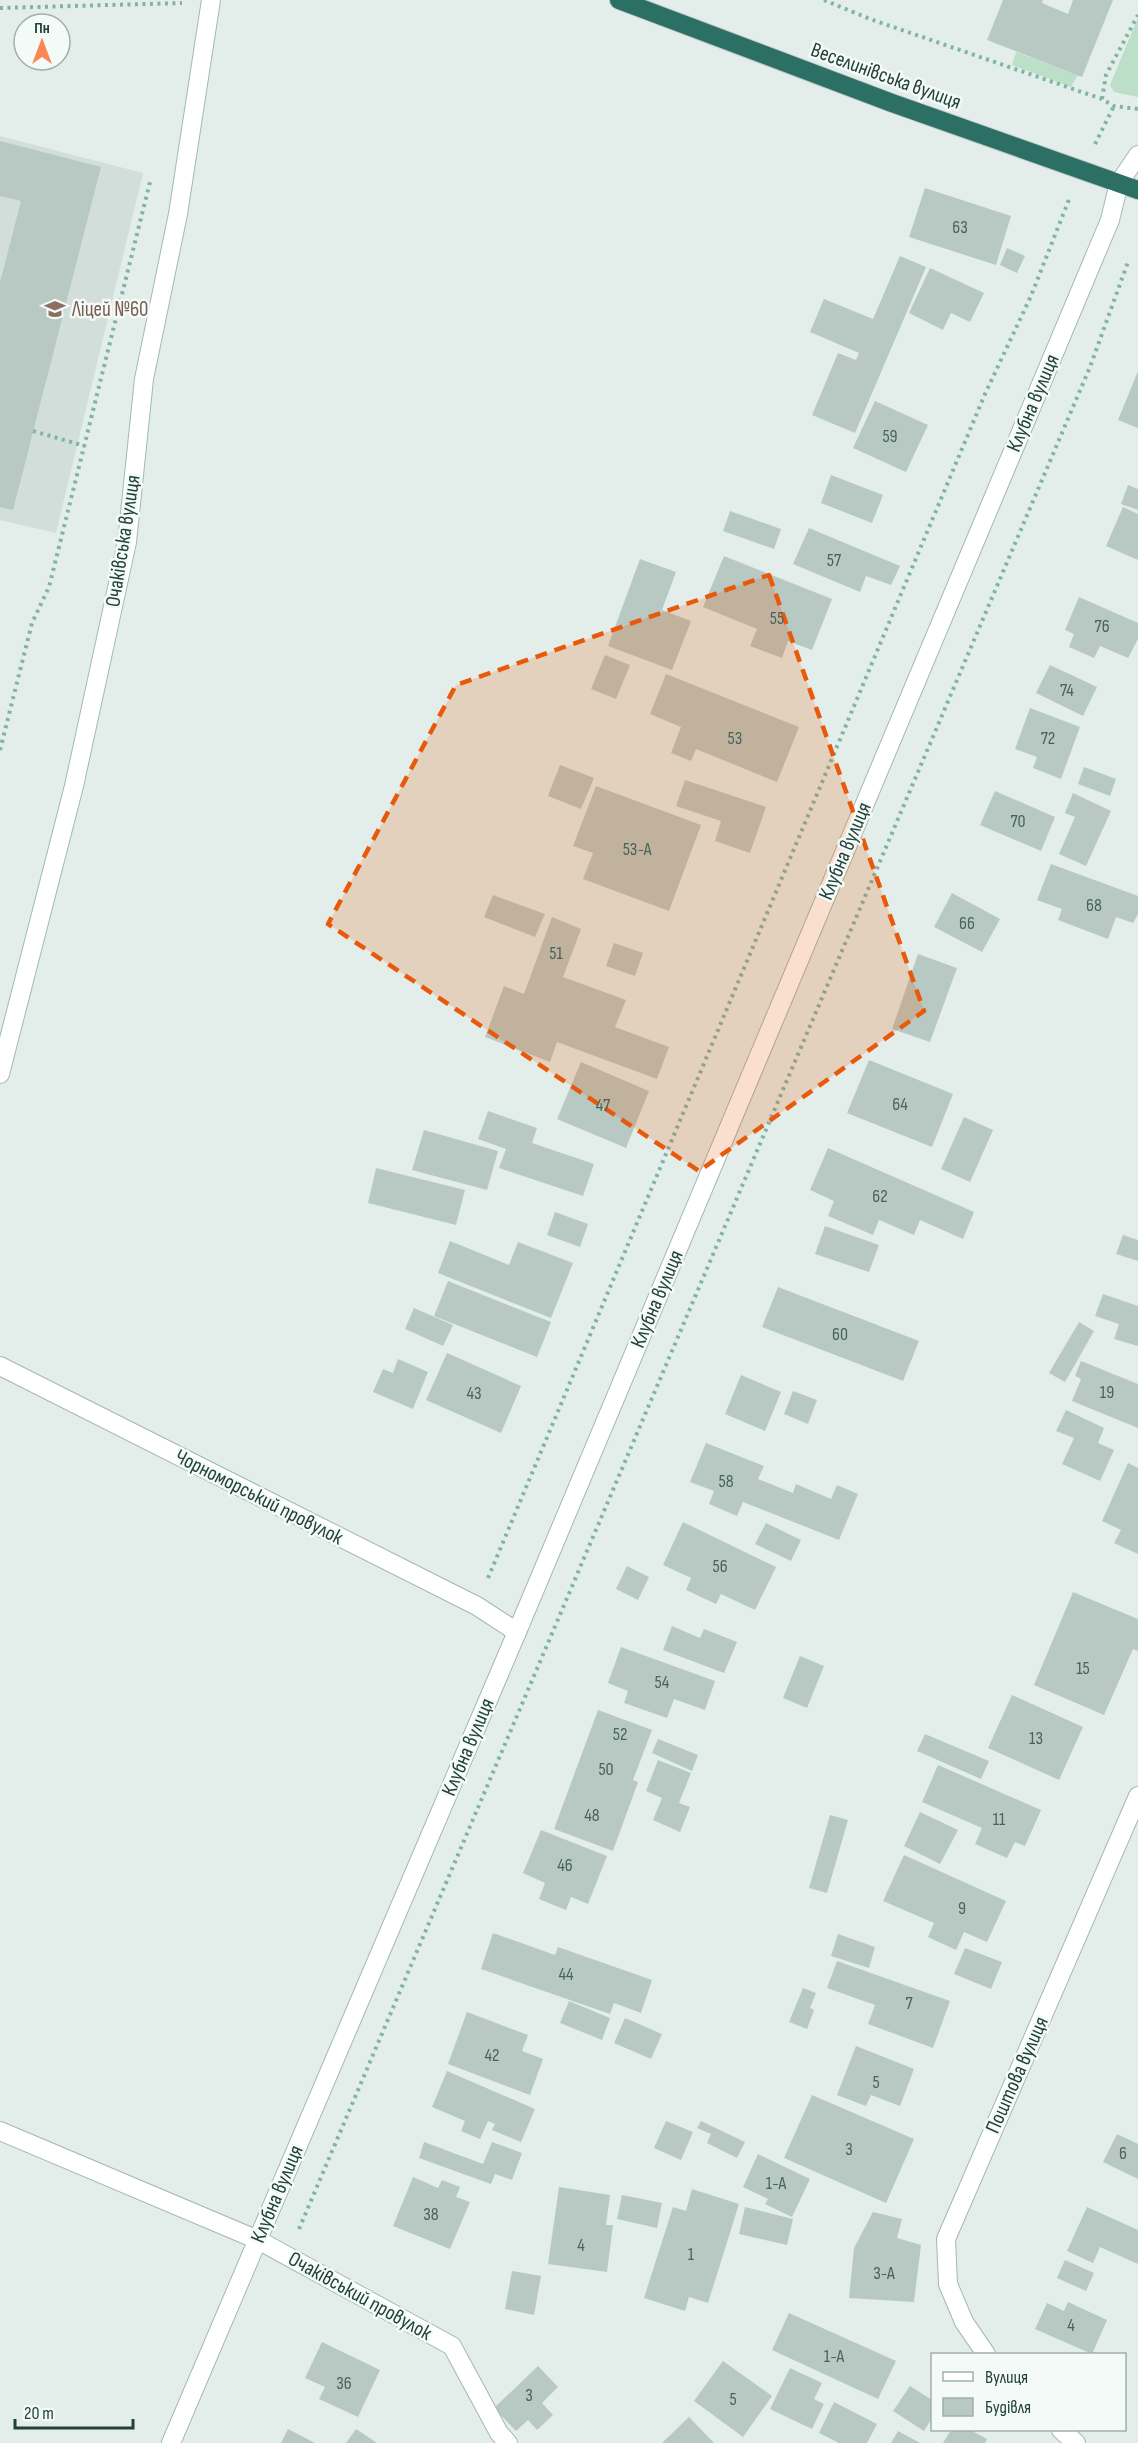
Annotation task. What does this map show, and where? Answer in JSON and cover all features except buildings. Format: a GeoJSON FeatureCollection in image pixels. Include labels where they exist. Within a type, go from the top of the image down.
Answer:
{"type":"FeatureCollection","features":[{"type":"Feature","properties":{"kind":"highway","name":"Веселинівська вулиця"},"geometry":{"type":"LineString","coordinates":[[619,0],[892,103],[1138,190]]}},
{"type":"Feature","properties":{"kind":"street","name":"Очаківська вулиця"},"geometry":{"type":"LineString","coordinates":[[0,1074],[74,786],[127,542],[144,379],[178,214],[211,0]]}},
{"type":"Feature","properties":{"kind":"street","name":"Клубна вулиця"},"geometry":{"type":"LineString","coordinates":[[171,2443],[517,1632],[1110,220],[1119,183],[1138,155]]}},
{"type":"Feature","properties":{"kind":"street","name":"Чорноморський провулок"},"geometry":{"type":"LineString","coordinates":[[0,1366],[477,1606],[517,1632]]}},
{"type":"Feature","properties":{"kind":"street","name":"Поштова вулиця"},"geometry":{"type":"LineString","coordinates":[[985,2353],[964,2322],[948,2284],[946,2239],[1138,1796]]}},
{"type":"Feature","properties":{"kind":"street","name":"Очаківський провулок"},"geometry":{"type":"LineString","coordinates":[[0,2131],[258,2240],[452,2346],[499,2433],[508,2443]]}},
{"type":"Feature","properties":{"kind":"street"},"geometry":{"type":"LineString","coordinates":[[1062,2431],[1076,2443]]}},
{"type":"Feature","properties":{"kind":"path"},"geometry":{"type":"LineString","coordinates":[[824,0],[870,19],[1102,99],[1113,106],[1138,109]]}},
{"type":"Feature","properties":{"kind":"path"},"geometry":{"type":"LineString","coordinates":[[0,8],[189,2]]}},
{"type":"Feature","properties":{"kind":"path"},"geometry":{"type":"LineString","coordinates":[[1102,99],[1106,75],[1138,15]]}},
{"type":"Feature","properties":{"kind":"path"},"geometry":{"type":"LineString","coordinates":[[477,1606],[981,405],[1030,296],[1065,207],[1113,106]]}},
{"type":"Feature","properties":{"kind":"path"},"geometry":{"type":"LineString","coordinates":[[0,750],[32,622],[49,587],[152,170]]}},
{"type":"Feature","properties":{"kind":"path"},"geometry":{"type":"LineString","coordinates":[[288,2256],[1086,378],[1131,252]]}},
{"type":"Feature","properties":{"kind":"path"},"geometry":{"type":"LineString","coordinates":[[33,431],[85,446]]}},
{"type":"Feature","properties":{"kind":"highlighted area"},"geometry":{"type":"Polygon","coordinates":[[[769,575],[924,1011],[699,1171],[328,924],[456,685],[769,575]]]}},
{"type":"Feature","properties":{"kind":"shaded area","name":"Ліцей №60"},"geometry":{"type":"Polygon","coordinates":[[[0,136],[143,173],[56,533],[0,520],[0,136]]]}},
{"type":"Feature","properties":{"kind":"green space"},"geometry":{"type":"Polygon","coordinates":[[[1138,18],[1138,97],[1114,92],[1110,85],[1138,18]]]}},
{"type":"Feature","properties":{"kind":"green space"},"geometry":{"type":"Polygon","coordinates":[[[1016,52],[1078,75],[1071,87],[1012,65],[1016,52]]]}},
{"type":"Feature","properties":{"kind":"place","name":"Ліцей №60"},"geometry":{"type":"Point","coordinates":[55,309]}}]}
